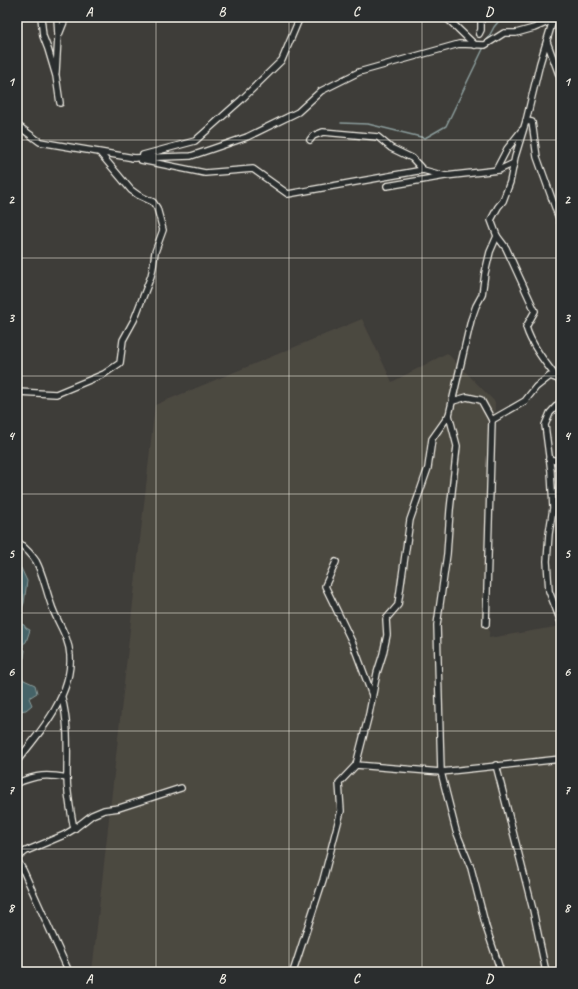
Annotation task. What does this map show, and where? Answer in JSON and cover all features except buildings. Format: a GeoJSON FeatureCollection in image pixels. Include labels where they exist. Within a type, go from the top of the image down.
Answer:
{"type":"FeatureCollection","features":[{"type":"Feature","properties":{"kind":"street"},"geometry":{"type":"LineString","coordinates":[[41,17],[42,36],[48,49],[56,76],[60,103]]}},
{"type":"Feature","properties":{"kind":"street"},"geometry":{"type":"LineString","coordinates":[[56,76],[58,37],[57,17]]}},
{"type":"Feature","properties":{"kind":"street"},"geometry":{"type":"LineString","coordinates":[[58,37],[66,17]]}},
{"type":"Feature","properties":{"kind":"street"},"geometry":{"type":"LineString","coordinates":[[133,158],[195,140],[241,100],[282,60],[300,17]]}},
{"type":"Feature","properties":{"kind":"street"},"geometry":{"type":"LineString","coordinates":[[444,17],[476,45]]}},
{"type":"Feature","properties":{"kind":"street"},"geometry":{"type":"LineString","coordinates":[[450,21],[456,17]]}},
{"type":"Feature","properties":{"kind":"street"},"geometry":{"type":"LineString","coordinates":[[479,34],[481,30],[481,17]]}},
{"type":"Feature","properties":{"kind":"street"},"geometry":{"type":"LineString","coordinates":[[133,158],[192,156],[246,137],[298,112],[321,91],[359,72],[459,44],[484,45],[504,33],[516,33],[534,28],[554,18]]}},
{"type":"Feature","properties":{"kind":"street"},"geometry":{"type":"LineString","coordinates":[[554,18],[546,41],[510,182],[503,201],[491,220],[498,236],[506,248],[535,311],[526,327],[528,335],[559,381]]}},
{"type":"Feature","properties":{"kind":"street"},"geometry":{"type":"LineString","coordinates":[[546,41],[561,80]]}},
{"type":"Feature","properties":{"kind":"street"},"geometry":{"type":"LineString","coordinates":[[496,170],[507,149],[525,124],[532,122],[537,157],[561,224]]}},
{"type":"Feature","properties":{"kind":"street"},"geometry":{"type":"LineString","coordinates":[[17,125],[40,142],[133,158],[205,173],[253,169],[288,194],[423,170],[445,176]]}},
{"type":"Feature","properties":{"kind":"street"},"geometry":{"type":"LineString","coordinates":[[310,140],[313,136],[323,132],[378,137],[391,148],[412,158],[423,170]]}},
{"type":"Feature","properties":{"kind":"street"},"geometry":{"type":"LineString","coordinates":[[17,392],[56,394],[104,374],[120,363],[123,340],[134,320],[150,276],[155,252],[163,230],[157,208],[153,202],[131,190],[100,152]]}},
{"type":"Feature","properties":{"kind":"street"},"geometry":{"type":"LineString","coordinates":[[387,186],[445,176],[496,170],[514,162]]}},
{"type":"Feature","properties":{"kind":"street"},"geometry":{"type":"LineString","coordinates":[[293,972],[323,880],[341,811],[339,783],[356,765],[387,635],[386,620],[398,605],[410,520],[428,468],[432,440],[449,415],[472,320],[476,306],[482,295],[490,252],[498,236]]}},
{"type":"Feature","properties":{"kind":"street"},"geometry":{"type":"LineString","coordinates":[[492,420],[525,401],[536,387],[550,376],[559,381]]}},
{"type":"Feature","properties":{"kind":"street"},"geometry":{"type":"LineString","coordinates":[[453,402],[467,397],[481,400],[492,420],[486,624]]}},
{"type":"Feature","properties":{"kind":"street"},"geometry":{"type":"LineString","coordinates":[[561,401],[550,413],[545,425],[553,508],[546,561],[549,591],[561,622]]}},
{"type":"Feature","properties":{"kind":"street"},"geometry":{"type":"LineString","coordinates":[[449,415],[457,446],[447,554],[437,625],[441,772],[456,831],[471,868],[486,927],[501,972]]}},
{"type":"Feature","properties":{"kind":"street"},"geometry":{"type":"LineString","coordinates":[[549,459],[561,462]]}},
{"type":"Feature","properties":{"kind":"street"},"geometry":{"type":"LineString","coordinates":[[17,541],[36,561],[50,604],[66,639],[70,655],[68,678],[62,698],[32,744],[17,761]]}},
{"type":"Feature","properties":{"kind":"street"},"geometry":{"type":"LineString","coordinates":[[336,562],[325,586],[353,644],[373,696]]}},
{"type":"Feature","properties":{"kind":"street"},"geometry":{"type":"LineString","coordinates":[[62,698],[67,722],[68,798],[74,829]]}},
{"type":"Feature","properties":{"kind":"street"},"geometry":{"type":"LineString","coordinates":[[356,765],[441,772],[561,759]]}},
{"type":"Feature","properties":{"kind":"street"},"geometry":{"type":"LineString","coordinates":[[496,766],[533,910],[546,972]]}},
{"type":"Feature","properties":{"kind":"street"},"geometry":{"type":"LineString","coordinates":[[17,783],[30,778],[45,775],[67,778]]}},
{"type":"Feature","properties":{"kind":"street"},"geometry":{"type":"LineString","coordinates":[[69,972],[17,859],[26,851],[64,835],[92,815],[104,810],[119,808],[181,788]]}},
{"type":"Feature","properties":{"kind":"shaded area"},"geometry":{"type":"Polygon","coordinates":[[[362,319],[392,382],[447,353],[495,402],[489,638],[561,626],[561,972],[92,972],[155,405],[362,319]]]}},
{"type":"Feature","properties":{"kind":"water"},"geometry":{"type":"Polygon","coordinates":[[[17,566],[21,568],[27,581],[24,603],[18,618],[17,626],[17,566]]]}},
{"type":"Feature","properties":{"kind":"water"},"geometry":{"type":"Polygon","coordinates":[[[21,624],[30,630],[26,642],[23,644],[23,648],[25,650],[24,658],[17,665],[17,626],[20,627],[21,624]]]}},
{"type":"Feature","properties":{"kind":"water"},"geometry":{"type":"Polygon","coordinates":[[[17,671],[24,680],[35,685],[37,693],[29,698],[32,705],[26,710],[19,711],[20,718],[17,718],[17,671]]]}},
{"type":"Feature","properties":{"kind":"waterway"},"geometry":{"type":"LineString","coordinates":[[486,42],[494,27],[502,17]]}},
{"type":"Feature","properties":{"kind":"waterway"},"geometry":{"type":"LineString","coordinates":[[341,123],[368,124],[425,138],[446,126],[484,47]]}}]}
